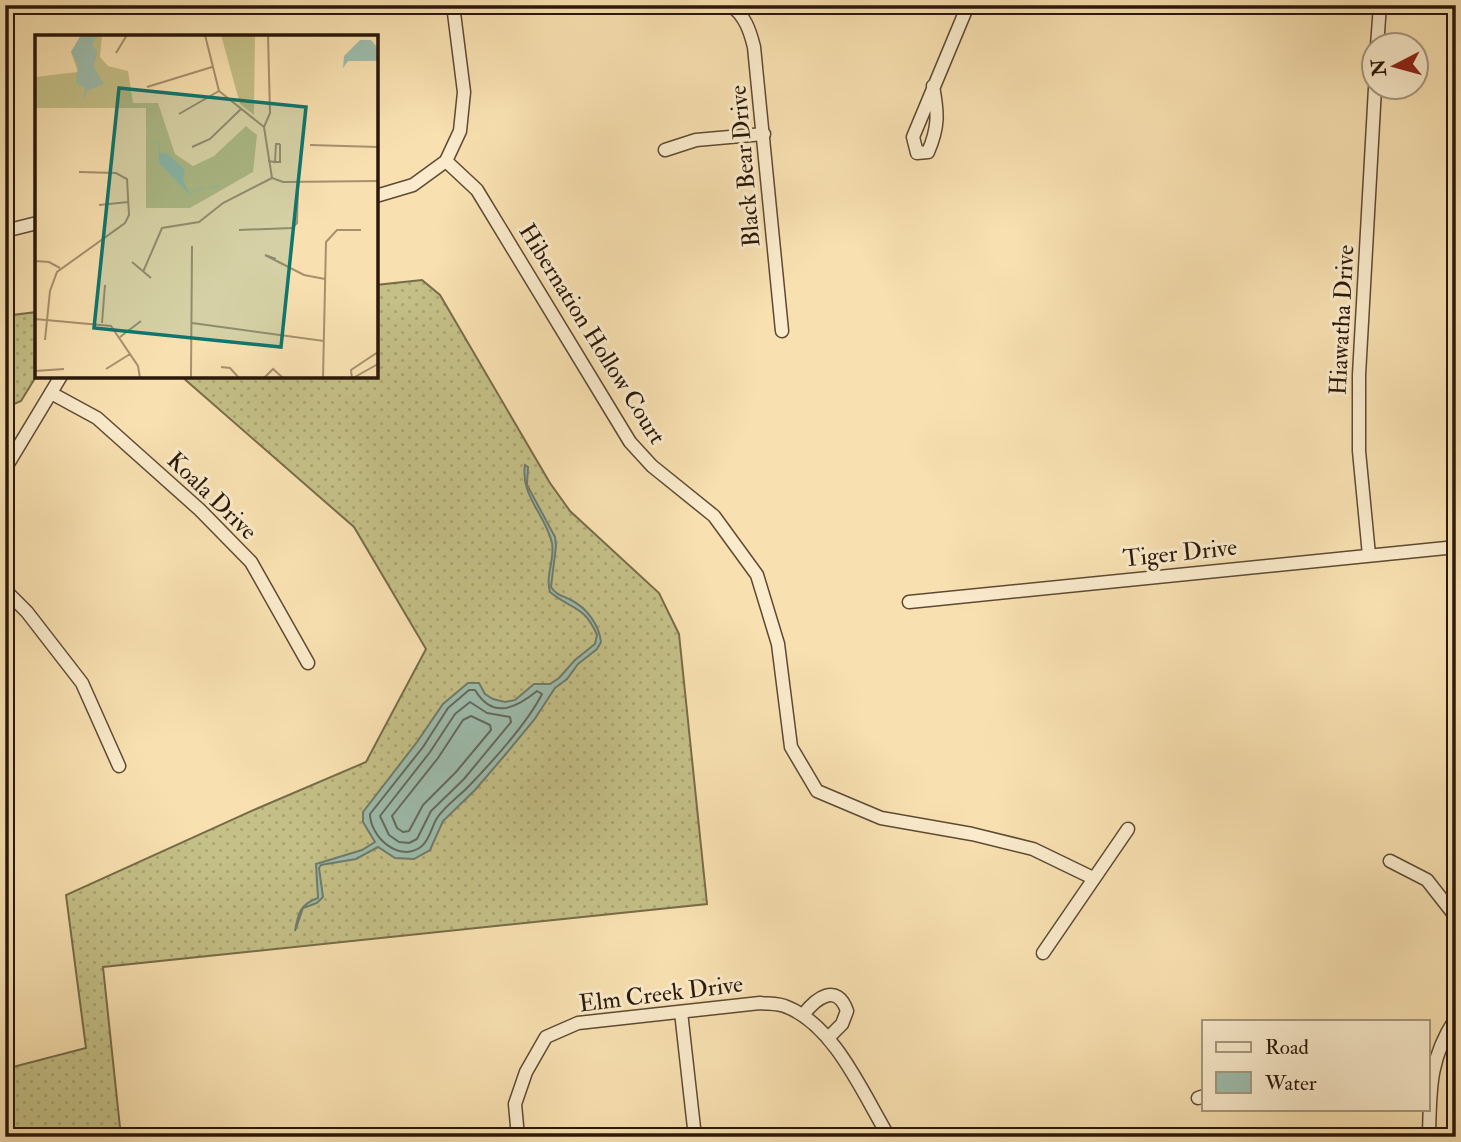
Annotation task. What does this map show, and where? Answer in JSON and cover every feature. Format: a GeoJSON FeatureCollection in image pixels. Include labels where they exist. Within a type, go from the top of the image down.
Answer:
{"type":"FeatureCollection","features":[{"type":"Feature","properties":{"kind":"street"},"geometry":{"type":"LineString","coordinates":[[378,195],[413,185],[446,161],[460,131],[464,92],[453,5]]}},
{"type":"Feature","properties":{"kind":"street","name":"Black Bear Drive"},"geometry":{"type":"LineString","coordinates":[[730,5],[738,11],[749,28],[754,47],[782,331]]}},
{"type":"Feature","properties":{"kind":"street"},"geometry":{"type":"LineString","coordinates":[[933,86],[968,5]]}},
{"type":"Feature","properties":{"kind":"street"},"geometry":{"type":"LineString","coordinates":[[1378,32],[1380,5]]}},
{"type":"Feature","properties":{"kind":"street","name":"Hiawatha Drive"},"geometry":{"type":"LineString","coordinates":[[1369,555],[1359,452],[1359,375],[1374,102]]}},
{"type":"Feature","properties":{"kind":"street"},"geometry":{"type":"LineString","coordinates":[[665,150],[696,140],[764,134]]}},
{"type":"Feature","properties":{"kind":"street","name":"Hibernation Hollow Court"},"geometry":{"type":"LineString","coordinates":[[446,161],[477,190],[630,442],[652,466],[714,516],[757,575],[778,644],[791,747],[817,791],[881,818],[972,834],[1033,849],[1093,878]]}},
{"type":"Feature","properties":{"kind":"street"},"geometry":{"type":"LineString","coordinates":[[5,231],[35,224]]}},
{"type":"Feature","properties":{"kind":"street"},"geometry":{"type":"LineString","coordinates":[[5,469],[60,378]]}},
{"type":"Feature","properties":{"kind":"street","name":"Koala Drive"},"geometry":{"type":"LineString","coordinates":[[51,393],[97,418],[200,510],[251,562],[308,663]]}},
{"type":"Feature","properties":{"kind":"street","name":"Tiger Drive"},"geometry":{"type":"LineString","coordinates":[[909,603],[1456,547]]}},
{"type":"Feature","properties":{"kind":"street"},"geometry":{"type":"LineString","coordinates":[[5,590],[26,612],[82,683],[119,766]]}},
{"type":"Feature","properties":{"kind":"street"},"geometry":{"type":"LineString","coordinates":[[1044,953],[1128,829]]}},
{"type":"Feature","properties":{"kind":"street"},"geometry":{"type":"LineString","coordinates":[[1390,860],[1427,880],[1456,917]]}},
{"type":"Feature","properties":{"kind":"street"},"geometry":{"type":"LineString","coordinates":[[803,1015],[814,1001],[824,996],[836,995],[844,1001],[848,1011],[842,1024],[828,1038]]}},
{"type":"Feature","properties":{"kind":"street","name":"Elm Creek Drive"},"geometry":{"type":"LineString","coordinates":[[518,1137],[515,1104],[526,1072],[546,1037],[578,1023],[760,1003],[785,1005],[810,1019],[828,1038],[889,1137]]}},
{"type":"Feature","properties":{"kind":"street"},"geometry":{"type":"LineString","coordinates":[[681,1012],[695,1137]]}},
{"type":"Feature","properties":{"kind":"street"},"geometry":{"type":"LineString","coordinates":[[1430,1092],[1442,1039],[1456,1018]]}},
{"type":"Feature","properties":{"kind":"street"},"geometry":{"type":"LineString","coordinates":[[1429,1110],[1429,1137]]}},
{"type":"Feature","properties":{"kind":"shaded area"},"geometry":{"type":"Polygon","coordinates":[[[422,280],[440,295],[550,483],[570,511],[659,593],[679,634],[707,904],[103,967],[121,1137],[5,1137],[5,1069],[86,1048],[66,895],[366,762],[426,649],[354,527],[183,378],[378,378],[378,285],[422,280]]]}},
{"type":"Feature","properties":{"kind":"shaded area"},"geometry":{"type":"Polygon","coordinates":[[[35,312],[35,378],[21,401],[5,408],[5,316],[35,312]]]}},
{"type":"Feature","properties":{"kind":"water"},"geometry":{"type":"Polygon","coordinates":[[[525,465],[528,467],[527,485],[555,537],[551,587],[557,594],[577,603],[587,612],[598,629],[601,642],[567,679],[555,688],[534,720],[505,755],[443,821],[430,850],[414,859],[395,858],[378,847],[356,859],[321,865],[319,868],[323,897],[317,903],[303,908],[318,898],[316,864],[362,850],[375,842],[363,822],[363,812],[443,704],[468,683],[479,683],[485,694],[493,699],[505,702],[515,700],[534,684],[550,684],[559,678],[575,660],[595,644],[597,635],[587,618],[550,592],[552,543],[526,486],[525,465]]]}}]}
